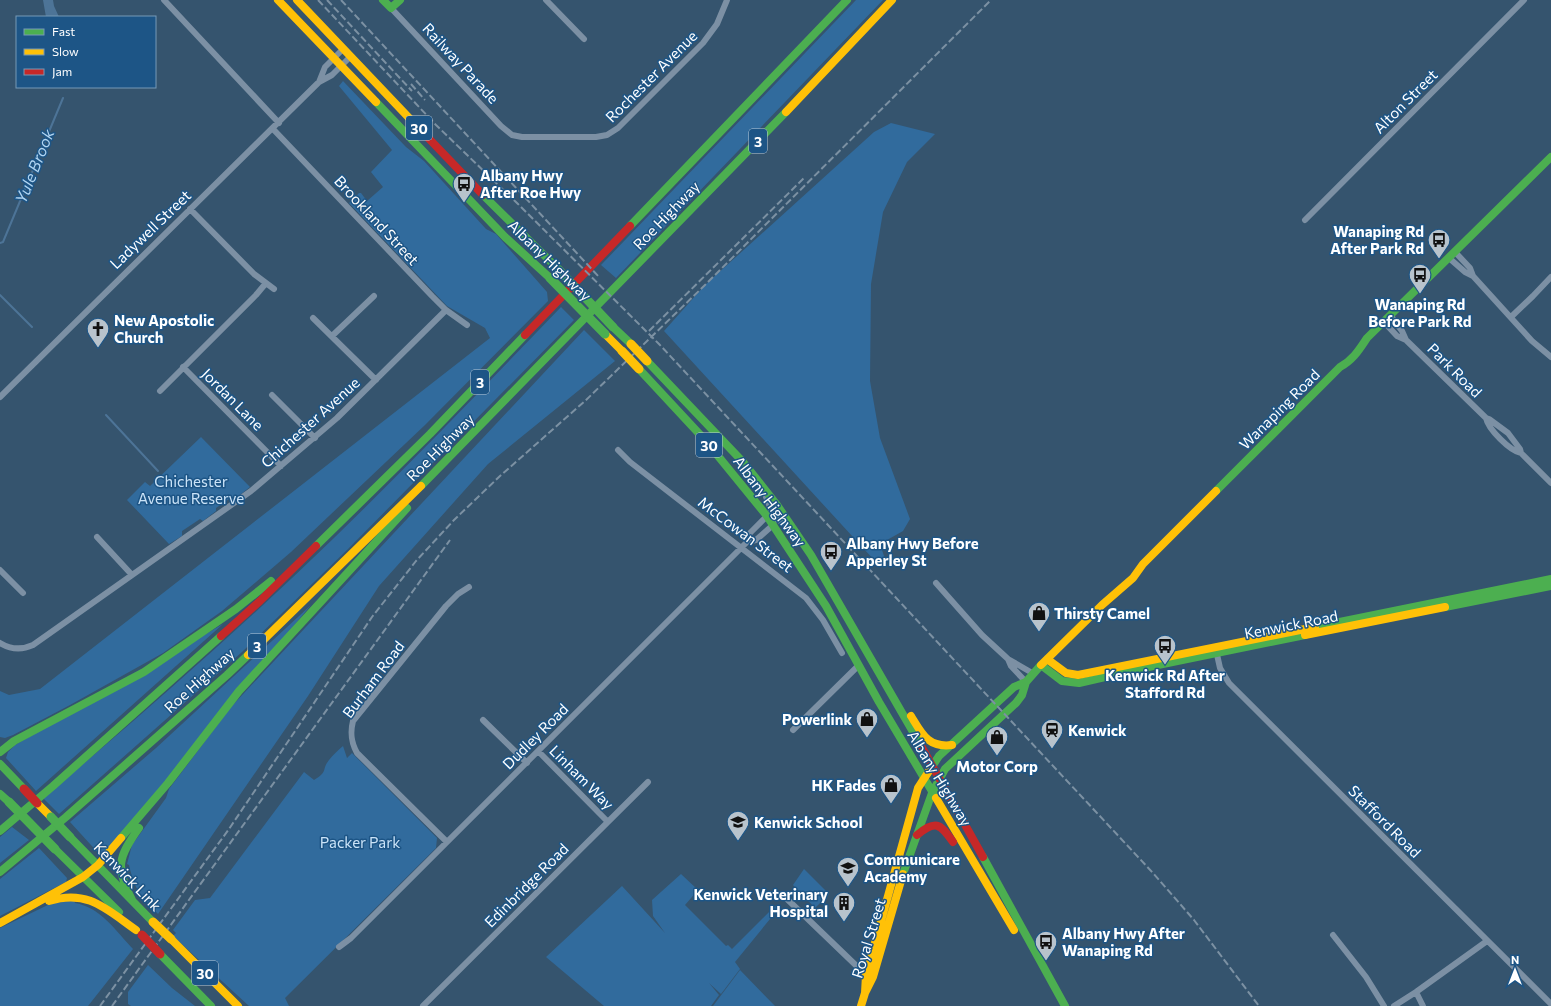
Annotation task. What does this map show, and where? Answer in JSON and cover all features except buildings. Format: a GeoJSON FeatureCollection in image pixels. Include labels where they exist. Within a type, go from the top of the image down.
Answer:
{"type":"FeatureCollection","features":[{"type":"Feature","properties":{"kind":"main road","name":"Albany Highway"},"geometry":{"type":"LineString","coordinates":[[278,0],[505,237],[550,278],[622,351],[705,440],[771,519],[826,606],[879,702],[1058,1006]]}},
{"type":"Feature","properties":{"kind":"main road","name":"Albany Highway"},"geometry":{"type":"LineString","coordinates":[[297,0],[482,194],[631,344],[743,462],[762,486],[794,529],[830,587],[932,766],[1065,1006]]}},
{"type":"Feature","properties":{"kind":"main road","name":"Railway Parade"},"geometry":{"type":"LineString","coordinates":[[383,0],[391,8]]}},
{"type":"Feature","properties":{"kind":"main road"},"geometry":{"type":"LineString","coordinates":[[391,8],[400,0]]}},
{"type":"Feature","properties":{"kind":"main road","name":"Roe Highway"},"geometry":{"type":"LineString","coordinates":[[0,831],[53,786],[260,601],[430,434],[848,0]]}},
{"type":"Feature","properties":{"kind":"main road","name":"Roe Highway"},"geometry":{"type":"LineString","coordinates":[[0,872],[72,812],[227,675],[440,467],[783,115],[892,0]]}},
{"type":"Feature","properties":{"kind":"main road","name":"Wanaping Road"},"geometry":{"type":"LineString","coordinates":[[924,779],[939,756],[986,715],[1014,687],[1026,682],[1044,662],[1102,605],[1133,578],[1143,564],[1340,367],[1351,360],[1363,343],[1551,157]]}},
{"type":"Feature","properties":{"kind":"main road"},"geometry":{"type":"LineString","coordinates":[[3,921],[83,877],[98,866],[168,783],[239,691],[398,519],[440,467]]}},
{"type":"Feature","properties":{"kind":"main road"},"geometry":{"type":"LineString","coordinates":[[0,752],[14,741],[144,672],[236,609],[278,575],[304,557]]}},
{"type":"Feature","properties":{"kind":"main road","name":"Kenwick Road"},"geometry":{"type":"LineString","coordinates":[[1215,650],[1551,579]]}},
{"type":"Feature","properties":{"kind":"main road","name":"Kenwick Road"},"geometry":{"type":"LineString","coordinates":[[1044,662],[1075,676],[1551,586]]}},
{"type":"Feature","properties":{"kind":"main road","name":"Wanaping Road"},"geometry":{"type":"LineString","coordinates":[[939,779],[947,766],[988,731],[1022,695],[1026,682]]}},
{"type":"Feature","properties":{"kind":"main road"},"geometry":{"type":"LineString","coordinates":[[894,700],[905,705],[924,736],[929,741],[940,746],[952,745]]}},
{"type":"Feature","properties":{"kind":"main road"},"geometry":{"type":"LineString","coordinates":[[986,715],[988,731]]}},
{"type":"Feature","properties":{"kind":"main road"},"geometry":{"type":"LineString","coordinates":[[969,730],[984,728],[988,731]]}},
{"type":"Feature","properties":{"kind":"main road"},"geometry":{"type":"LineString","coordinates":[[0,741],[14,741]]}},
{"type":"Feature","properties":{"kind":"main road","name":"Kenwick Link"},"geometry":{"type":"LineString","coordinates":[[0,764],[153,922],[238,1006]]}},
{"type":"Feature","properties":{"kind":"main road","name":"Royal Street"},"geometry":{"type":"LineString","coordinates":[[865,993],[866,975],[913,802],[918,788],[924,779]]}},
{"type":"Feature","properties":{"kind":"main road","name":"Royal Street"},"geometry":{"type":"LineString","coordinates":[[861,1006],[865,993],[873,977],[892,909],[917,835],[932,793],[939,779]]}},
{"type":"Feature","properties":{"kind":"main road"},"geometry":{"type":"LineString","coordinates":[[132,900],[122,880],[123,854],[127,845],[161,798],[168,783]]}},
{"type":"Feature","properties":{"kind":"main road","name":"Kenwick Link"},"geometry":{"type":"LineString","coordinates":[[0,794],[211,1006]]}},
{"type":"Feature","properties":{"kind":"main road"},"geometry":{"type":"LineString","coordinates":[[917,835],[930,825],[936,825],[943,828],[976,877],[989,888]]}},
{"type":"Feature","properties":{"kind":"main road"},"geometry":{"type":"LineString","coordinates":[[3,921],[57,898],[78,896],[96,903],[139,933]]}},
{"type":"Feature","properties":{"kind":"street"},"geometry":{"type":"LineString","coordinates":[[164,0],[278,123]]}},
{"type":"Feature","properties":{"kind":"street"},"geometry":{"type":"LineString","coordinates":[[546,0],[584,39]]}},
{"type":"Feature","properties":{"kind":"street","name":"Rochester Avenue"},"geometry":{"type":"LineString","coordinates":[[522,137],[596,138],[615,131],[703,44],[717,24],[727,0]]}},
{"type":"Feature","properties":{"kind":"street","name":"Alton Street"},"geometry":{"type":"LineString","coordinates":[[1305,220],[1524,0]]}},
{"type":"Feature","properties":{"kind":"street","name":"Railway Parade"},"geometry":{"type":"LineString","coordinates":[[391,8],[501,126],[512,135],[522,137]]}},
{"type":"Feature","properties":{"kind":"street","name":"Ladywell Street"},"geometry":{"type":"LineString","coordinates":[[319,82],[325,67],[344,49]]}},
{"type":"Feature","properties":{"kind":"street","name":"Ladywell Street"},"geometry":{"type":"LineString","coordinates":[[0,397],[42,356],[56,340],[273,129],[319,82],[332,75],[350,56]]}},
{"type":"Feature","properties":{"kind":"street","name":"Brookland Street"},"geometry":{"type":"LineString","coordinates":[[273,129],[446,310],[467,325]]}},
{"type":"Feature","properties":{"kind":"street"},"geometry":{"type":"LineString","coordinates":[[190,209],[254,274],[274,289]]}},
{"type":"Feature","properties":{"kind":"street"},"geometry":{"type":"LineString","coordinates":[[1452,255],[1466,272],[1473,276],[1532,341],[1551,357]]}},
{"type":"Feature","properties":{"kind":"street"},"geometry":{"type":"LineString","coordinates":[[1511,317],[1551,277]]}},
{"type":"Feature","properties":{"kind":"street"},"geometry":{"type":"LineString","coordinates":[[160,391],[256,295],[266,283]]}},
{"type":"Feature","properties":{"kind":"street"},"geometry":{"type":"LineString","coordinates":[[332,336],[374,296]]}},
{"type":"Feature","properties":{"kind":"street","name":"Chichester Avenue"},"geometry":{"type":"LineString","coordinates":[[0,643],[13,648],[24,649],[32,646],[251,491],[338,418],[446,310]]}},
{"type":"Feature","properties":{"kind":"street","name":"Park Road"},"geometry":{"type":"LineString","coordinates":[[1391,316],[1402,331],[1406,340]]}},
{"type":"Feature","properties":{"kind":"street"},"geometry":{"type":"LineString","coordinates":[[313,318],[376,380]]}},
{"type":"Feature","properties":{"kind":"street","name":"Park Road"},"geometry":{"type":"LineString","coordinates":[[1384,322],[1398,336],[1406,340],[1486,418],[1508,433],[1520,449],[1521,453]]}},
{"type":"Feature","properties":{"kind":"street","name":"Jordan Lane"},"geometry":{"type":"LineString","coordinates":[[184,367],[281,466]]}},
{"type":"Feature","properties":{"kind":"street"},"geometry":{"type":"LineString","coordinates":[[272,395],[315,438]]}},
{"type":"Feature","properties":{"kind":"street","name":"Park Road"},"geometry":{"type":"LineString","coordinates":[[1486,418],[1487,422],[1499,438],[1517,452],[1521,453],[1551,483]]}},
{"type":"Feature","properties":{"kind":"street","name":"McCowan Street"},"geometry":{"type":"LineString","coordinates":[[618,450],[630,462],[742,547],[806,598],[823,620],[842,653]]}},
{"type":"Feature","properties":{"kind":"street"},"geometry":{"type":"LineString","coordinates":[[762,486],[771,519],[794,529]]}},
{"type":"Feature","properties":{"kind":"street","name":"Dudley Road"},"geometry":{"type":"LineString","coordinates":[[747,542],[756,540],[771,519]]}},
{"type":"Feature","properties":{"kind":"street","name":"Dudley Road"},"geometry":{"type":"LineString","coordinates":[[339,947],[351,938],[747,542],[749,534],[771,519]]}},
{"type":"Feature","properties":{"kind":"street"},"geometry":{"type":"LineString","coordinates":[[97,537],[132,575]]}},
{"type":"Feature","properties":{"kind":"street"},"geometry":{"type":"LineString","coordinates":[[0,570],[22,593]]}},
{"type":"Feature","properties":{"kind":"street"},"geometry":{"type":"LineString","coordinates":[[936,583],[982,635],[1008,659],[1034,674]]}},
{"type":"Feature","properties":{"kind":"street","name":"Burham Road"},"geometry":{"type":"LineString","coordinates":[[447,842],[357,753],[352,741],[351,728],[354,721],[446,606],[458,594],[469,587]]}},
{"type":"Feature","properties":{"kind":"street","name":"Stafford Road"},"geometry":{"type":"LineString","coordinates":[[1215,650],[1220,668],[1229,683],[1551,1004]]}},
{"type":"Feature","properties":{"kind":"street"},"geometry":{"type":"LineString","coordinates":[[1008,659],[1011,666],[1026,682]]}},
{"type":"Feature","properties":{"kind":"street"},"geometry":{"type":"LineString","coordinates":[[793,730],[859,665]]}},
{"type":"Feature","properties":{"kind":"street"},"geometry":{"type":"LineString","coordinates":[[483,720],[526,762]]}},
{"type":"Feature","properties":{"kind":"street","name":"Linham Way"},"geometry":{"type":"LineString","coordinates":[[538,751],[607,821]]}},
{"type":"Feature","properties":{"kind":"street","name":"Edinbridge Road"},"geometry":{"type":"LineString","coordinates":[[423,1006],[607,821],[648,782]]}},
{"type":"Feature","properties":{"kind":"street"},"geometry":{"type":"LineString","coordinates":[[787,899],[866,975]]}},
{"type":"Feature","properties":{"kind":"street"},"geometry":{"type":"LineString","coordinates":[[1333,935],[1366,977],[1384,1006]]}},
{"type":"Feature","properties":{"kind":"street"},"geometry":{"type":"LineString","coordinates":[[1394,1006],[1487,941]]}},
{"type":"Feature","properties":{"kind":"street"},"geometry":{"type":"LineString","coordinates":[[1416,992],[1423,1006]]}},
{"type":"Feature","properties":{"kind":"green space"},"geometry":{"type":"Polygon","coordinates":[[[856,0],[883,0],[616,278],[601,265],[856,0]]]}},
{"type":"Feature","properties":{"kind":"green space"},"geometry":{"type":"Polygon","coordinates":[[[343,81],[406,147],[424,161],[486,229],[496,234],[547,292],[548,301],[425,425],[291,552],[222,611],[163,653],[13,735],[5,738],[0,737],[0,691],[9,695],[40,689],[490,338],[485,328],[447,306],[349,203],[359,193],[361,193],[367,201],[383,187],[371,172],[392,150],[339,86],[343,81]]]}},
{"type":"Feature","properties":{"kind":"green space"},"geometry":{"type":"Polygon","coordinates":[[[891,123],[935,134],[907,162],[883,212],[871,284],[870,381],[880,438],[910,519],[903,531],[880,544],[885,559],[875,561],[664,331],[705,285],[874,132],[891,123]]]}},
{"type":"Feature","properties":{"kind":"green space"},"geometry":{"type":"Polygon","coordinates":[[[561,307],[574,320],[348,549],[242,652],[59,814],[43,798],[118,735],[300,571],[421,452],[561,307]]]}},
{"type":"Feature","properties":{"kind":"green space"},"geometry":{"type":"Polygon","coordinates":[[[584,330],[615,361],[488,464],[379,586],[308,696],[158,914],[139,892],[129,865],[127,864],[132,845],[166,798],[169,789],[231,707],[584,330]]]}},
{"type":"Feature","properties":{"kind":"green space","name":"Chichester Avenue Reserve"},"geometry":{"type":"Polygon","coordinates":[[[201,437],[250,487],[236,498],[232,497],[216,508],[216,511],[203,521],[200,519],[182,531],[182,536],[169,544],[127,500],[145,482],[150,486],[201,437]]]}},
{"type":"Feature","properties":{"kind":"green space"},"geometry":{"type":"Polygon","coordinates":[[[311,605],[129,826],[101,856],[70,822],[156,748],[311,605]]]}},
{"type":"Feature","properties":{"kind":"green space"},"geometry":{"type":"Polygon","coordinates":[[[223,624],[36,791],[6,758],[8,752],[15,745],[223,624]]]}},
{"type":"Feature","properties":{"kind":"green space","name":"Packer Park"},"geometry":{"type":"Polygon","coordinates":[[[343,746],[347,758],[352,753],[437,838],[436,848],[285,998],[289,1006],[249,1006],[173,936],[176,933],[173,930],[195,900],[210,898],[304,772],[314,780],[319,777],[329,760],[343,746]]]}},
{"type":"Feature","properties":{"kind":"green space"},"geometry":{"type":"Polygon","coordinates":[[[12,827],[29,840],[0,863],[0,837],[12,827]]]}},
{"type":"Feature","properties":{"kind":"green space"},"geometry":{"type":"Polygon","coordinates":[[[39,848],[67,878],[66,882],[0,916],[0,879],[39,848]]]}},
{"type":"Feature","properties":{"kind":"green space"},"geometry":{"type":"Polygon","coordinates":[[[804,869],[829,894],[815,908],[793,885],[804,869]]]}},
{"type":"Feature","properties":{"kind":"green space"},"geometry":{"type":"Polygon","coordinates":[[[681,874],[698,890],[685,905],[726,946],[728,945],[732,949],[775,906],[779,908],[735,962],[740,969],[721,994],[709,983],[719,995],[711,1006],[604,1006],[546,957],[622,886],[665,933],[653,916],[652,900],[681,874]]]}},
{"type":"Feature","properties":{"kind":"green space"},"geometry":{"type":"Polygon","coordinates":[[[74,900],[75,903],[84,905],[100,915],[133,949],[88,1006],[0,1006],[0,928],[50,904],[74,900]]]}},
{"type":"Feature","properties":{"kind":"green space"},"geometry":{"type":"Polygon","coordinates":[[[148,965],[172,988],[195,1006],[131,1006],[128,1004],[128,992],[148,965]]]}},
{"type":"Feature","properties":{"kind":"green space"},"geometry":{"type":"Polygon","coordinates":[[[740,970],[775,1006],[713,1006],[740,970]]]}},
{"type":"Feature","properties":{"kind":"shaded area"},"geometry":{"type":"Polygon","coordinates":[[[43,0],[53,0],[59,16],[46,16],[43,0]]]}},
{"type":"Feature","properties":{"kind":"waterway","name":"Yule Brook"},"geometry":{"type":"LineString","coordinates":[[0,243],[3,242],[63,98]]}},
{"type":"Feature","properties":{"kind":"waterway"},"geometry":{"type":"LineString","coordinates":[[0,295],[32,327]]}},
{"type":"Feature","properties":{"kind":"waterway"},"geometry":{"type":"LineString","coordinates":[[106,415],[158,471]]}},
{"type":"Feature","properties":{"kind":"railway"},"geometry":{"type":"LineString","coordinates":[[318,0],[436,125],[659,344],[1153,873],[1194,920],[1259,1006]]}},
{"type":"Feature","properties":{"kind":"railway"},"geometry":{"type":"LineString","coordinates":[[327,0],[412,91]]}},
{"type":"Feature","properties":{"kind":"railway"},"geometry":{"type":"LineString","coordinates":[[341,0],[600,278]]}},
{"type":"Feature","properties":{"kind":"railway"},"geometry":{"type":"LineString","coordinates":[[100,1006],[229,829],[372,617],[416,561],[454,520],[500,476],[585,401],[705,285],[991,0]]}},
{"type":"Feature","properties":{"kind":"railway"},"geometry":{"type":"LineString","coordinates":[[411,84],[425,100]]}},
{"type":"Feature","properties":{"kind":"railway"},"geometry":{"type":"LineString","coordinates":[[649,331],[804,178]]}},
{"type":"Feature","properties":{"kind":"railway"},"geometry":{"type":"LineString","coordinates":[[112,1006],[450,540]]}},
{"type":"Feature","properties":{"kind":"traffic: fast"},"geometry":{"type":"LineString","coordinates":[[383,0],[391,8],[400,0]]}},
{"type":"Feature","properties":{"kind":"traffic: fast"},"geometry":{"type":"LineString","coordinates":[[630,226],[847,0]]}},
{"type":"Feature","properties":{"kind":"traffic: fast"},"geometry":{"type":"LineString","coordinates":[[376,102],[505,237],[550,278]]}},
{"type":"Feature","properties":{"kind":"traffic: fast"},"geometry":{"type":"LineString","coordinates":[[421,486],[786,112]]}},
{"type":"Feature","properties":{"kind":"traffic: fast"},"geometry":{"type":"LineString","coordinates":[[1216,491],[1340,367],[1352,358],[1367,338],[1551,157]]}},
{"type":"Feature","properties":{"kind":"traffic: fast"},"geometry":{"type":"LineString","coordinates":[[483,195],[558,269]]}},
{"type":"Feature","properties":{"kind":"traffic: fast"},"geometry":{"type":"LineString","coordinates":[[558,269],[613,327]]}},
{"type":"Feature","properties":{"kind":"traffic: fast"},"geometry":{"type":"LineString","coordinates":[[550,278],[605,334]]}},
{"type":"Feature","properties":{"kind":"traffic: fast"},"geometry":{"type":"LineString","coordinates":[[613,327],[631,344]]}},
{"type":"Feature","properties":{"kind":"traffic: fast"},"geometry":{"type":"LineString","coordinates":[[316,546],[430,434],[525,335]]}},
{"type":"Feature","properties":{"kind":"traffic: fast"},"geometry":{"type":"LineString","coordinates":[[647,361],[743,462],[777,505],[811,555],[920,744]]}},
{"type":"Feature","properties":{"kind":"traffic: fast"},"geometry":{"type":"LineString","coordinates":[[639,369],[705,440],[767,516],[826,606],[879,702],[936,798]]}},
{"type":"Feature","properties":{"kind":"traffic: fast"},"geometry":{"type":"LineString","coordinates":[[121,838],[168,783],[239,691],[407,508]]}},
{"type":"Feature","properties":{"kind":"traffic: fast"},"geometry":{"type":"LineString","coordinates":[[1315,627],[1551,579]]}},
{"type":"Feature","properties":{"kind":"traffic: fast"},"geometry":{"type":"LineString","coordinates":[[0,752],[14,741],[144,672],[236,609],[271,581]]}},
{"type":"Feature","properties":{"kind":"traffic: fast"},"geometry":{"type":"LineString","coordinates":[[1445,607],[1551,586]]}},
{"type":"Feature","properties":{"kind":"traffic: fast"},"geometry":{"type":"LineString","coordinates":[[1041,665],[1062,681],[1079,683],[1153,666],[1305,635]]}},
{"type":"Feature","properties":{"kind":"traffic: fast"},"geometry":{"type":"LineString","coordinates":[[0,831],[53,786],[221,636]]}},
{"type":"Feature","properties":{"kind":"traffic: fast"},"geometry":{"type":"LineString","coordinates":[[0,872],[66,817],[248,655]]}},
{"type":"Feature","properties":{"kind":"traffic: fast"},"geometry":{"type":"LineString","coordinates":[[903,874],[932,793],[945,769],[1016,703],[1022,695],[1026,682],[1041,665]]}},
{"type":"Feature","properties":{"kind":"traffic: fast"},"geometry":{"type":"LineString","coordinates":[[929,771],[939,756],[1014,687],[1026,682]]}},
{"type":"Feature","properties":{"kind":"traffic: fast"},"geometry":{"type":"LineString","coordinates":[[0,764],[24,789]]}},
{"type":"Feature","properties":{"kind":"traffic: fast"},"geometry":{"type":"LineString","coordinates":[[0,794],[9,802]]}},
{"type":"Feature","properties":{"kind":"traffic: fast"},"geometry":{"type":"LineString","coordinates":[[9,802],[55,849]]}},
{"type":"Feature","properties":{"kind":"traffic: fast"},"geometry":{"type":"LineString","coordinates":[[51,817],[70,837]]}},
{"type":"Feature","properties":{"kind":"traffic: fast"},"geometry":{"type":"LineString","coordinates":[[132,900],[123,879],[121,863],[127,847],[139,828]]}},
{"type":"Feature","properties":{"kind":"traffic: fast"},"geometry":{"type":"LineString","coordinates":[[70,837],[153,922]]}},
{"type":"Feature","properties":{"kind":"traffic: fast"},"geometry":{"type":"LineString","coordinates":[[55,849],[119,912]]}},
{"type":"Feature","properties":{"kind":"traffic: fast"},"geometry":{"type":"LineString","coordinates":[[983,857],[1065,1006]]}},
{"type":"Feature","properties":{"kind":"traffic: fast"},"geometry":{"type":"LineString","coordinates":[[160,954],[211,1006]]}},
{"type":"Feature","properties":{"kind":"traffic: slow"},"geometry":{"type":"LineString","coordinates":[[278,0],[376,102]]}},
{"type":"Feature","properties":{"kind":"traffic: slow"},"geometry":{"type":"LineString","coordinates":[[297,0],[412,121]]}},
{"type":"Feature","properties":{"kind":"traffic: slow"},"geometry":{"type":"LineString","coordinates":[[786,112],[892,0]]}},
{"type":"Feature","properties":{"kind":"traffic: slow"},"geometry":{"type":"LineString","coordinates":[[605,334],[622,351]]}},
{"type":"Feature","properties":{"kind":"traffic: slow"},"geometry":{"type":"LineString","coordinates":[[631,344],[647,361]]}},
{"type":"Feature","properties":{"kind":"traffic: slow"},"geometry":{"type":"LineString","coordinates":[[622,351],[639,369]]}},
{"type":"Feature","properties":{"kind":"traffic: slow"},"geometry":{"type":"LineString","coordinates":[[248,655],[421,486]]}},
{"type":"Feature","properties":{"kind":"traffic: slow"},"geometry":{"type":"LineString","coordinates":[[1041,665],[1102,605],[1133,578],[1143,564],[1216,491]]}},
{"type":"Feature","properties":{"kind":"traffic: slow"},"geometry":{"type":"LineString","coordinates":[[1305,635],[1445,607]]}},
{"type":"Feature","properties":{"kind":"traffic: slow"},"geometry":{"type":"LineString","coordinates":[[1047,659],[1066,673],[1078,675],[1315,627]]}},
{"type":"Feature","properties":{"kind":"traffic: slow"},"geometry":{"type":"LineString","coordinates":[[911,716],[922,734],[931,742],[952,745]]}},
{"type":"Feature","properties":{"kind":"traffic: slow"},"geometry":{"type":"LineString","coordinates":[[861,1006],[865,993],[866,975],[918,788],[929,771]]}},
{"type":"Feature","properties":{"kind":"traffic: slow"},"geometry":{"type":"LineString","coordinates":[[936,798],[1014,930]]}},
{"type":"Feature","properties":{"kind":"traffic: slow"},"geometry":{"type":"LineString","coordinates":[[37,803],[51,817]]}},
{"type":"Feature","properties":{"kind":"traffic: slow"},"geometry":{"type":"LineString","coordinates":[[0,923],[83,877],[98,865],[121,838]]}},
{"type":"Feature","properties":{"kind":"traffic: slow"},"geometry":{"type":"LineString","coordinates":[[865,993],[873,977],[903,874]]}},
{"type":"Feature","properties":{"kind":"traffic: slow"},"geometry":{"type":"LineString","coordinates":[[49,901],[63,898],[86,899],[106,908],[136,930]]}},
{"type":"Feature","properties":{"kind":"traffic: slow"},"geometry":{"type":"LineString","coordinates":[[153,922],[171,939]]}},
{"type":"Feature","properties":{"kind":"traffic: slow"},"geometry":{"type":"LineString","coordinates":[[171,939],[238,1006]]}},
{"type":"Feature","properties":{"kind":"traffic: jam"},"geometry":{"type":"LineString","coordinates":[[412,121],[483,195]]}},
{"type":"Feature","properties":{"kind":"traffic: jam"},"geometry":{"type":"LineString","coordinates":[[525,335],[630,226]]}},
{"type":"Feature","properties":{"kind":"traffic: jam"},"geometry":{"type":"LineString","coordinates":[[221,636],[260,601],[316,546]]}},
{"type":"Feature","properties":{"kind":"traffic: jam"},"geometry":{"type":"LineString","coordinates":[[920,744],[983,857]]}},
{"type":"Feature","properties":{"kind":"traffic: jam"},"geometry":{"type":"LineString","coordinates":[[24,789],[37,803]]}},
{"type":"Feature","properties":{"kind":"traffic: jam"},"geometry":{"type":"LineString","coordinates":[[917,835],[928,827],[937,826],[941,827],[953,842]]}},
{"type":"Feature","properties":{"kind":"traffic: jam"},"geometry":{"type":"LineString","coordinates":[[142,935],[160,954]]}},
{"type":"Feature","properties":{"kind":"place","name":"Albany Hwy After Roe Hwy"},"geometry":{"type":"Point","coordinates":[464,204]}},
{"type":"Feature","properties":{"kind":"place","name":"Wanaping Rd After Park Rd"},"geometry":{"type":"Point","coordinates":[1439,260]}},
{"type":"Feature","properties":{"kind":"place","name":"Wanaping Rd Before Park Rd"},"geometry":{"type":"Point","coordinates":[1420,294]}},
{"type":"Feature","properties":{"kind":"place","name":"New Apostolic Church"},"geometry":{"type":"Point","coordinates":[98,348]}},
{"type":"Feature","properties":{"kind":"place","name":"Albany Hwy Before Apperley St"},"geometry":{"type":"Point","coordinates":[831,572]}},
{"type":"Feature","properties":{"kind":"place","name":"Thirsty Camel"},"geometry":{"type":"Point","coordinates":[1039,632]}},
{"type":"Feature","properties":{"kind":"place","name":"Kenwick Rd After Stafford Rd"},"geometry":{"type":"Point","coordinates":[1165,666]}},
{"type":"Feature","properties":{"kind":"place","name":"Powerlink"},"geometry":{"type":"Point","coordinates":[867,738]}},
{"type":"Feature","properties":{"kind":"place","name":"Kenwick"},"geometry":{"type":"Point","coordinates":[1052,750]}},
{"type":"Feature","properties":{"kind":"place","name":"Motor Corp"},"geometry":{"type":"Point","coordinates":[997,756]}},
{"type":"Feature","properties":{"kind":"place","name":"HK Fades"},"geometry":{"type":"Point","coordinates":[891,804]}},
{"type":"Feature","properties":{"kind":"place","name":"Kenwick School"},"geometry":{"type":"Point","coordinates":[738,842]}},
{"type":"Feature","properties":{"kind":"place","name":"Communicare Academy"},"geometry":{"type":"Point","coordinates":[848,888]}},
{"type":"Feature","properties":{"kind":"place","name":"Kenwick Veterinary Hospital"},"geometry":{"type":"Point","coordinates":[844,922]}},
{"type":"Feature","properties":{"kind":"place","name":"Albany Hwy After Wanaping Rd"},"geometry":{"type":"Point","coordinates":[1046,962]}}]}
